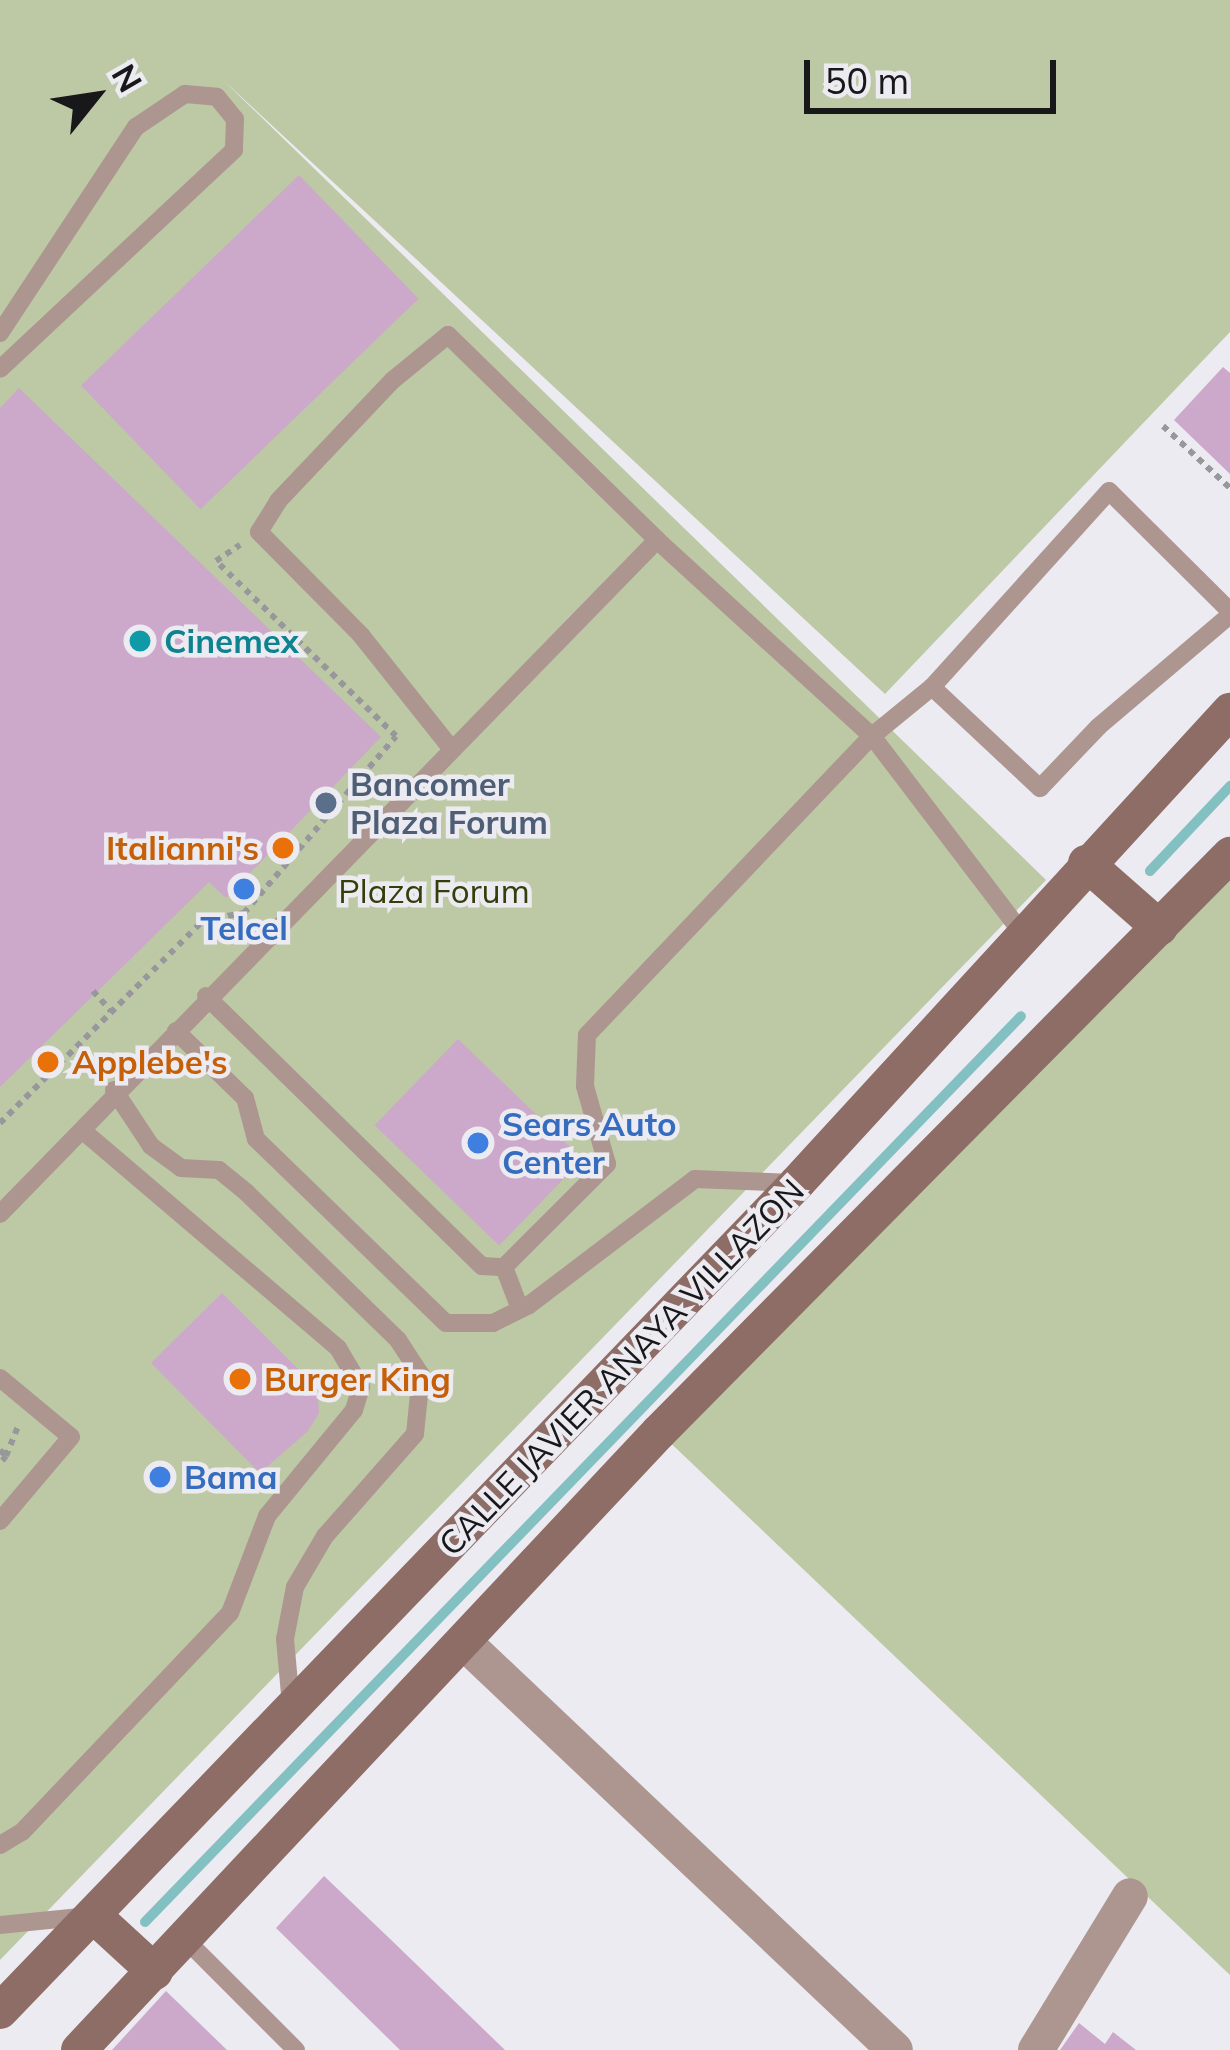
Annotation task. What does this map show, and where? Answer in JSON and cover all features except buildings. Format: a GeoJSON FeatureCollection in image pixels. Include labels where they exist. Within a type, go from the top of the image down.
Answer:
{"type":"FeatureCollection","features":[{"type":"Feature","properties":{"kind":"street","name":"CALLE JAVIER ANAYA VILLAZON"},"geometry":{"type":"LineString","coordinates":[[0,2011],[797,1183],[1230,711]]}},
{"type":"Feature","properties":{"kind":"street"},"geometry":{"type":"LineString","coordinates":[[79,2050],[467,1645],[659,1432],[1230,855]]}},
{"type":"Feature","properties":{"kind":"street"},"geometry":{"type":"LineString","coordinates":[[1086,863],[1160,928]]}},
{"type":"Feature","properties":{"kind":"street"},"geometry":{"type":"LineString","coordinates":[[467,1645],[896,2050]]}},
{"type":"Feature","properties":{"kind":"street"},"geometry":{"type":"LineString","coordinates":[[1036,2050],[1130,1896]]}},
{"type":"Feature","properties":{"kind":"street"},"geometry":{"type":"LineString","coordinates":[[93,1916],[155,1972]]}},
{"type":"Feature","properties":{"kind":"lane"},"geometry":{"type":"LineString","coordinates":[[0,333],[136,128],[185,94],[218,97],[235,119],[234,151],[0,369]]}},
{"type":"Feature","properties":{"kind":"lane"},"geometry":{"type":"LineString","coordinates":[[450,747],[361,635],[259,532],[278,500],[393,380],[448,335],[657,540],[872,736],[1022,933]]}},
{"type":"Feature","properties":{"kind":"lane"},"geometry":{"type":"LineString","coordinates":[[504,1268],[607,1164],[585,1085],[587,1035],[872,736],[932,687],[1109,491],[1230,613],[1098,727],[1040,788],[932,687]]}},
{"type":"Feature","properties":{"kind":"lane"},"geometry":{"type":"LineString","coordinates":[[0,1214],[84,1132],[114,1090],[657,540]]}},
{"type":"Feature","properties":{"kind":"lane"},"geometry":{"type":"LineString","coordinates":[[206,996],[482,1266],[504,1268]]}},
{"type":"Feature","properties":{"kind":"lane"},"geometry":{"type":"LineString","coordinates":[[176,1030],[245,1099],[256,1138],[446,1323],[493,1322],[520,1309],[695,1179],[797,1183]]}},
{"type":"Feature","properties":{"kind":"lane"},"geometry":{"type":"LineString","coordinates":[[114,1090],[151,1146],[181,1168],[219,1170],[247,1193],[398,1340],[421,1375],[415,1434],[325,1536],[295,1587],[285,1640],[291,1711]]}},
{"type":"Feature","properties":{"kind":"lane"},"geometry":{"type":"LineString","coordinates":[[0,1845],[22,1832],[230,1613],[266,1516],[354,1410],[361,1387],[338,1348],[84,1132]]}},
{"type":"Feature","properties":{"kind":"lane"},"geometry":{"type":"LineString","coordinates":[[504,1268],[520,1309]]}},
{"type":"Feature","properties":{"kind":"lane"},"geometry":{"type":"LineString","coordinates":[[0,1378],[71,1437],[0,1521]]}},
{"type":"Feature","properties":{"kind":"lane"},"geometry":{"type":"LineString","coordinates":[[0,1925],[93,1916]]}},
{"type":"Feature","properties":{"kind":"lane"},"geometry":{"type":"LineString","coordinates":[[185,1940],[296,2050]]}},
{"type":"Feature","properties":{"kind":"path"},"geometry":{"type":"LineString","coordinates":[[1163,425],[1230,488]]}},
{"type":"Feature","properties":{"kind":"path"},"geometry":{"type":"LineString","coordinates":[[0,1123],[204,920],[244,913],[396,736],[216,561],[259,532]]}},
{"type":"Feature","properties":{"kind":"path"},"geometry":{"type":"LineString","coordinates":[[93,991],[112,1012]]}},
{"type":"Feature","properties":{"kind":"path"},"geometry":{"type":"LineString","coordinates":[[0,1450],[6,1456],[0,1463]]}},
{"type":"Feature","properties":{"kind":"green space","name":"Plaza Forum"},"geometry":{"type":"Polygon","coordinates":[[[0,0],[1230,0],[1230,332],[885,694],[222,79],[1046,880],[0,1960],[0,0]]]}},
{"type":"Feature","properties":{"kind":"green space"},"geometry":{"type":"Polygon","coordinates":[[[1230,859],[1230,1975],[659,1432],[1230,859]]]}},
{"type":"Feature","properties":{"kind":"waterway"},"geometry":{"type":"LineString","coordinates":[[1150,871],[1230,786]]}},
{"type":"Feature","properties":{"kind":"waterway"},"geometry":{"type":"LineString","coordinates":[[145,1922],[1021,1016]]}},
{"type":"Feature","properties":{"kind":"place","name":"Cinemex"},"geometry":{"type":"Point","coordinates":[140,641]}},
{"type":"Feature","properties":{"kind":"place","name":"Bancomer Plaza Forum"},"geometry":{"type":"Point","coordinates":[326,803]}},
{"type":"Feature","properties":{"kind":"place","name":"Italianni's"},"geometry":{"type":"Point","coordinates":[283,848]}},
{"type":"Feature","properties":{"kind":"place","name":"Telcel"},"geometry":{"type":"Point","coordinates":[244,889]}},
{"type":"Feature","properties":{"kind":"place","name":"Applebe's"},"geometry":{"type":"Point","coordinates":[48,1062]}},
{"type":"Feature","properties":{"kind":"place","name":"Sears Auto Center"},"geometry":{"type":"Point","coordinates":[478,1143]}},
{"type":"Feature","properties":{"kind":"place","name":"Burger King"},"geometry":{"type":"Point","coordinates":[240,1379]}},
{"type":"Feature","properties":{"kind":"place","name":"Bama"},"geometry":{"type":"Point","coordinates":[160,1477]}}]}
